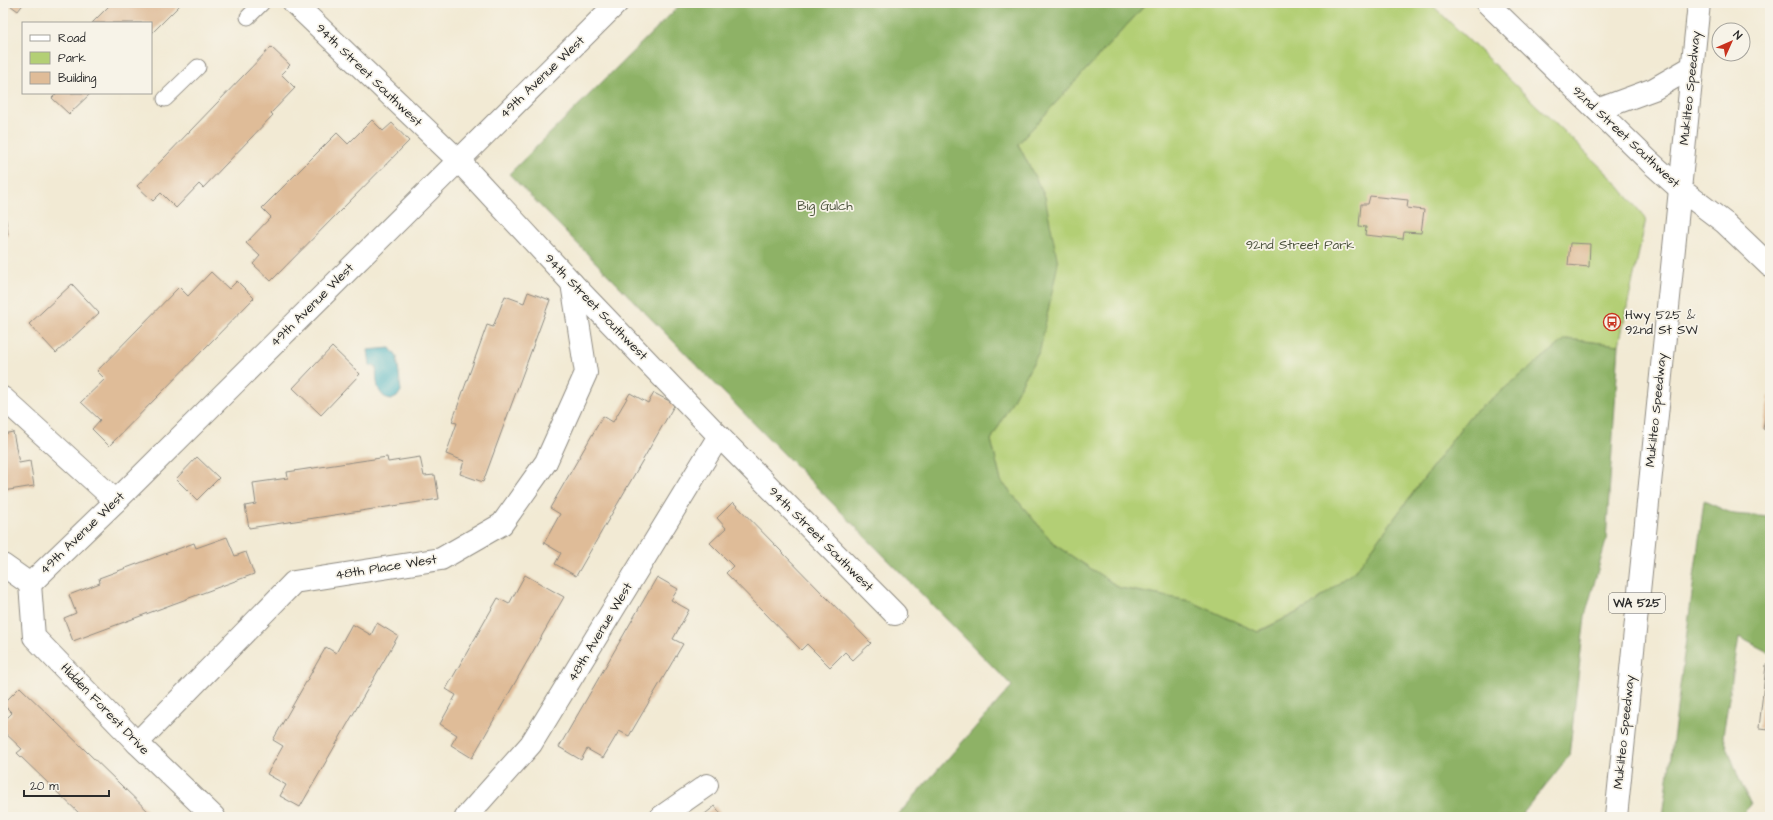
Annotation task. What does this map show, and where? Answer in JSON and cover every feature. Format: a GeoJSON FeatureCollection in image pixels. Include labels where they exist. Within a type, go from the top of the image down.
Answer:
{"type":"FeatureCollection","features":[{"type":"Feature","properties":{"kind":"street","name":"94th Street Southwest"},"geometry":{"type":"LineString","coordinates":[[294,3],[458,160],[572,283],[719,436],[895,614]]}},
{"type":"Feature","properties":{"kind":"street","name":"49th Avenue West"},"geometry":{"type":"LineString","coordinates":[[3,565],[30,584],[116,501],[617,3]]}},
{"type":"Feature","properties":{"kind":"street","name":"92nd Street Southwest"},"geometry":{"type":"LineString","coordinates":[[1487,3],[1596,110],[1679,188],[1725,223],[1770,266]]}},
{"type":"Feature","properties":{"kind":"street","name":"Mukilteo Speedway"},"geometry":{"type":"LineString","coordinates":[[1616,817],[1699,3]]}},
{"type":"Feature","properties":{"kind":"street"},"geometry":{"type":"LineString","coordinates":[[1596,110],[1654,89],[1692,66]]}},
{"type":"Feature","properties":{"kind":"street","name":"48th Place West"},"geometry":{"type":"LineString","coordinates":[[137,743],[294,582],[441,559],[502,524],[546,462],[586,373],[572,283]]}},
{"type":"Feature","properties":{"kind":"street"},"geometry":{"type":"LineString","coordinates":[[3,398],[116,501]]}},
{"type":"Feature","properties":{"kind":"street","name":"48th Avenue West"},"geometry":{"type":"LineString","coordinates":[[466,817],[532,744],[719,436]]}},
{"type":"Feature","properties":{"kind":"street","name":"Hidden Forest Drive"},"geometry":{"type":"LineString","coordinates":[[30,584],[34,637],[137,743],[214,817]]}},
{"type":"Feature","properties":{"kind":"street"},"geometry":{"type":"LineString","coordinates":[[661,817],[707,785]]}},
{"type":"Feature","properties":{"kind":"lane"},"geometry":{"type":"LineString","coordinates":[[248,17],[262,3]]}},
{"type":"Feature","properties":{"kind":"lane"},"geometry":{"type":"LineString","coordinates":[[165,99],[198,67]]}},
{"type":"Feature","properties":{"kind":"green space","name":"Big Gulch"},"geometry":{"type":"Polygon","coordinates":[[[682,3],[1147,3],[1018,144],[1045,197],[1058,263],[1040,350],[991,440],[1001,481],[1055,545],[1120,588],[1190,601],[1258,632],[1310,606],[1357,569],[1469,417],[1566,339],[1619,345],[1606,541],[1585,616],[1569,756],[1520,817],[896,817],[1012,686],[509,174],[682,3]]]}},
{"type":"Feature","properties":{"kind":"green space","name":"92nd Street Park"},"geometry":{"type":"Polygon","coordinates":[[[1147,3],[1430,3],[1614,180],[1646,219],[1619,345],[1566,339],[1469,417],[1357,569],[1310,606],[1257,632],[1190,601],[1120,588],[1055,545],[1001,481],[991,440],[1040,350],[1045,197],[1018,144],[1147,3]]]}},
{"type":"Feature","properties":{"kind":"green space"},"geometry":{"type":"Polygon","coordinates":[[[1704,501],[1733,514],[1770,517],[1770,653],[1739,637],[1723,735],[1739,779],[1751,805],[1739,817],[1663,817],[1704,501]]]}},
{"type":"Feature","properties":{"kind":"water"},"geometry":{"type":"Polygon","coordinates":[[[390,348],[397,357],[401,391],[397,397],[391,400],[382,395],[379,391],[376,366],[370,366],[368,350],[390,348]]]}},
{"type":"Feature","properties":{"kind":"building"},"geometry":{"type":"Polygon","coordinates":[[[7,3],[24,3],[18,11],[7,3]]]}},
{"type":"Feature","properties":{"kind":"building"},"geometry":{"type":"Polygon","coordinates":[[[112,3],[182,3],[152,33],[152,22],[93,22],[112,3]]]}},
{"type":"Feature","properties":{"kind":"building"},"geometry":{"type":"Polygon","coordinates":[[[271,47],[290,65],[281,74],[295,88],[271,113],[273,115],[203,188],[199,184],[176,208],[161,193],[153,201],[137,186],[271,47]]]}},
{"type":"Feature","properties":{"kind":"building"},"geometry":{"type":"Polygon","coordinates":[[[56,94],[90,94],[69,114],[52,98],[56,94]]]}},
{"type":"Feature","properties":{"kind":"building"},"geometry":{"type":"Polygon","coordinates":[[[372,120],[383,131],[392,123],[409,141],[271,281],[253,264],[260,256],[246,243],[271,217],[262,208],[337,133],[348,144],[372,120]]]}},
{"type":"Feature","properties":{"kind":"building"},"geometry":{"type":"Polygon","coordinates":[[[1370,196],[1408,200],[1407,208],[1424,210],[1421,233],[1404,232],[1403,239],[1365,235],[1366,227],[1359,226],[1361,204],[1368,204],[1370,196]]]}},
{"type":"Feature","properties":{"kind":"building"},"geometry":{"type":"Polygon","coordinates":[[[3,202],[8,235],[3,236],[3,202]]]}},
{"type":"Feature","properties":{"kind":"building"},"geometry":{"type":"Polygon","coordinates":[[[1570,243],[1590,244],[1589,267],[1568,265],[1570,243]]]}},
{"type":"Feature","properties":{"kind":"building"},"geometry":{"type":"Polygon","coordinates":[[[211,272],[229,289],[237,281],[254,298],[109,446],[92,429],[100,420],[81,402],[105,379],[97,371],[179,287],[188,296],[211,272]]]}},
{"type":"Feature","properties":{"kind":"building"},"geometry":{"type":"Polygon","coordinates":[[[72,284],[99,313],[56,353],[29,324],[72,284]]]}},
{"type":"Feature","properties":{"kind":"building"},"geometry":{"type":"Polygon","coordinates":[[[528,292],[550,300],[483,482],[460,474],[464,461],[446,454],[457,423],[452,422],[487,325],[493,327],[505,296],[524,303],[528,292]]]}},
{"type":"Feature","properties":{"kind":"building"},"geometry":{"type":"Polygon","coordinates":[[[332,347],[360,374],[321,415],[293,388],[332,347]]]}},
{"type":"Feature","properties":{"kind":"building"},"geometry":{"type":"Polygon","coordinates":[[[630,393],[648,403],[654,393],[675,404],[576,576],[555,564],[561,553],[544,543],[560,514],[550,508],[603,416],[613,422],[630,393]]]}},
{"type":"Feature","properties":{"kind":"building"},"geometry":{"type":"Polygon","coordinates":[[[1770,396],[1770,431],[1763,429],[1770,396]]]}},
{"type":"Feature","properties":{"kind":"building"},"geometry":{"type":"Polygon","coordinates":[[[13,432],[19,463],[30,461],[34,486],[3,491],[3,434],[13,432]]]}},
{"type":"Feature","properties":{"kind":"building"},"geometry":{"type":"Polygon","coordinates":[[[197,457],[219,478],[197,500],[176,479],[197,457]]]}},
{"type":"Feature","properties":{"kind":"building"},"geometry":{"type":"Polygon","coordinates":[[[387,457],[388,462],[420,457],[424,476],[435,475],[439,499],[249,528],[245,506],[256,504],[253,483],[288,478],[287,472],[387,457]]]}},
{"type":"Feature","properties":{"kind":"building"},"geometry":{"type":"Polygon","coordinates":[[[733,502],[871,643],[853,660],[845,652],[830,667],[807,644],[801,650],[726,573],[733,566],[710,543],[726,528],[717,518],[733,502]]]}},
{"type":"Feature","properties":{"kind":"building"},"geometry":{"type":"Polygon","coordinates":[[[227,537],[235,556],[246,552],[254,574],[73,641],[64,618],[76,613],[69,595],[100,583],[99,578],[194,543],[196,548],[227,537]]]}},
{"type":"Feature","properties":{"kind":"building"},"geometry":{"type":"Polygon","coordinates":[[[525,575],[564,597],[472,758],[451,745],[457,735],[440,724],[456,695],[446,689],[498,598],[509,604],[525,575]]]}},
{"type":"Feature","properties":{"kind":"building"},"geometry":{"type":"Polygon","coordinates":[[[657,577],[678,589],[671,600],[689,610],[673,639],[683,644],[629,736],[619,731],[603,758],[587,749],[581,760],[559,747],[657,577]]]}},
{"type":"Feature","properties":{"kind":"building"},"geometry":{"type":"Polygon","coordinates":[[[377,623],[398,636],[300,807],[280,796],[286,785],[267,774],[283,746],[273,740],[326,647],[336,653],[352,624],[371,635],[377,623]]]}},
{"type":"Feature","properties":{"kind":"building"},"geometry":{"type":"Polygon","coordinates":[[[1766,665],[1770,666],[1770,729],[1759,728],[1766,665]]]}},
{"type":"Feature","properties":{"kind":"building"},"geometry":{"type":"Polygon","coordinates":[[[20,687],[154,817],[83,817],[17,753],[22,749],[3,731],[3,722],[12,713],[3,704],[20,687]]]}},
{"type":"Feature","properties":{"kind":"building"},"geometry":{"type":"Polygon","coordinates":[[[715,806],[723,817],[701,817],[715,806]]]}},
{"type":"Feature","properties":{"kind":"place","name":"Hwy 525 & 92nd St SW"},"geometry":{"type":"Point","coordinates":[1612,322]}}]}
